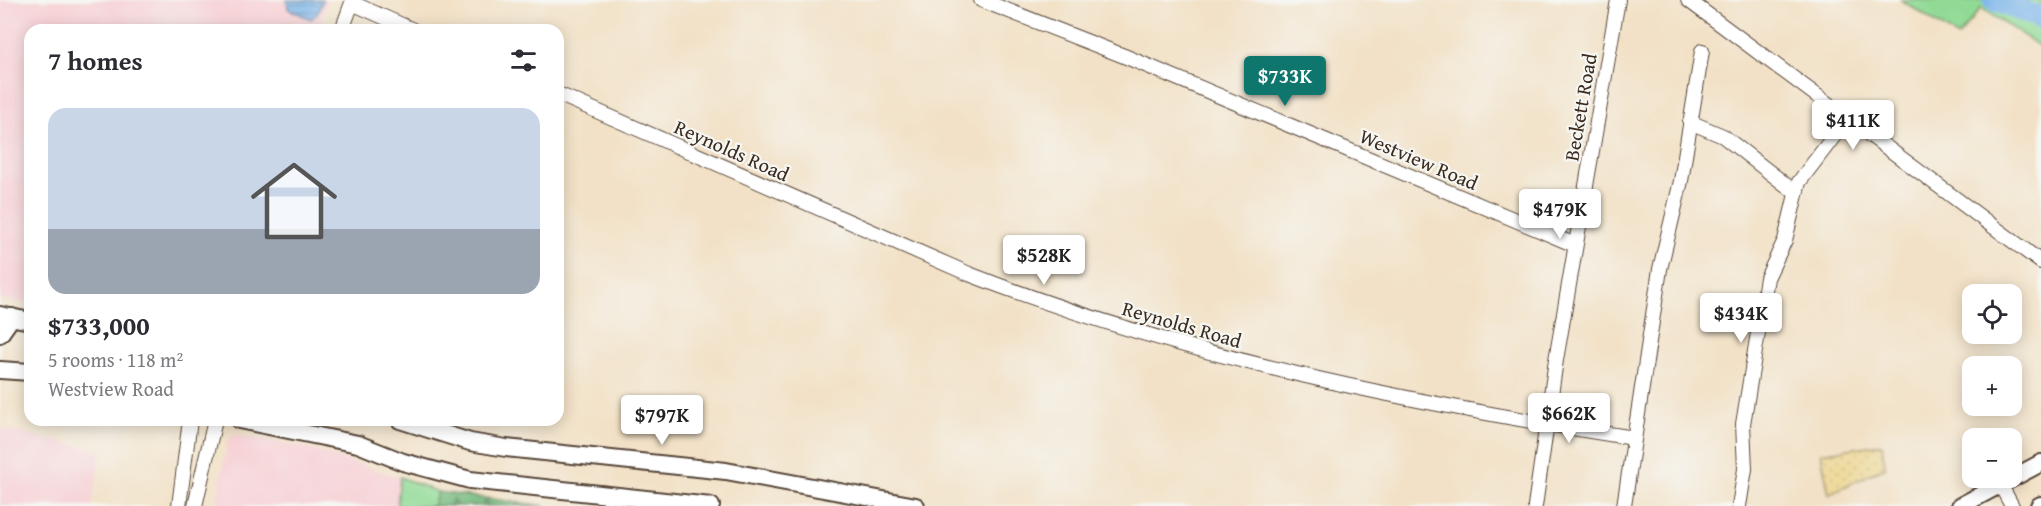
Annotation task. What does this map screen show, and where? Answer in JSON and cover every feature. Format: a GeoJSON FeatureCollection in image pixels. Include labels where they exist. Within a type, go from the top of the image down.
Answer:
{"type":"FeatureCollection","features":[{"type":"Feature","properties":{"kind":"main road"},"geometry":{"type":"LineString","coordinates":[[0,334],[6,316],[24,320]]}},
{"type":"Feature","properties":{"kind":"main road"},"geometry":{"type":"LineString","coordinates":[[0,370],[24,372]]}},
{"type":"Feature","properties":{"kind":"main road"},"geometry":{"type":"LineString","coordinates":[[270,426],[358,444],[403,462],[470,480],[711,506]]}},
{"type":"Feature","properties":{"kind":"main road"},"geometry":{"type":"LineString","coordinates":[[419,426],[459,439],[506,448],[726,471],[916,506]]}},
{"type":"Feature","properties":{"kind":"main road"},"geometry":{"type":"LineString","coordinates":[[2022,473],[2041,464]]}},
{"type":"Feature","properties":{"kind":"main road"},"geometry":{"type":"LineString","coordinates":[[1960,506],[1993,488]]}},
{"type":"Feature","properties":{"kind":"street","name":"Westview Road"},"geometry":{"type":"LineString","coordinates":[[981,0],[1124,56],[1575,245]]}},
{"type":"Feature","properties":{"kind":"street","name":"Beckett Road"},"geometry":{"type":"LineString","coordinates":[[1535,506],[1575,245],[1618,0]]}},
{"type":"Feature","properties":{"kind":"street"},"geometry":{"type":"LineString","coordinates":[[1688,0],[2041,261]]}},
{"type":"Feature","properties":{"kind":"street"},"geometry":{"type":"LineString","coordinates":[[344,24],[353,2],[400,24]]}},
{"type":"Feature","properties":{"kind":"street"},"geometry":{"type":"LineString","coordinates":[[1624,506],[1660,269],[1681,181],[1702,51]]}},
{"type":"Feature","properties":{"kind":"street","name":"Reynolds Road"},"geometry":{"type":"LineString","coordinates":[[564,97],[916,252],[1038,301],[1228,358],[1547,425],[1635,434]]}},
{"type":"Feature","properties":{"kind":"street"},"geometry":{"type":"LineString","coordinates":[[1690,122],[1723,136],[1795,192]]}},
{"type":"Feature","properties":{"kind":"street"},"geometry":{"type":"LineString","coordinates":[[1739,506],[1745,469],[1743,424],[1767,278],[1785,240],[1795,192],[1815,173],[1851,122]]}},
{"type":"Feature","properties":{"kind":"street"},"geometry":{"type":"LineString","coordinates":[[179,506],[189,426]]}},
{"type":"Feature","properties":{"kind":"street"},"geometry":{"type":"LineString","coordinates":[[195,506],[214,426]]}},
{"type":"Feature","properties":{"kind":"street"},"geometry":{"type":"LineString","coordinates":[[2002,488],[2012,506]]}},
{"type":"Feature","properties":{"kind":"shaded area"},"geometry":{"type":"Polygon","coordinates":[[[0,0],[329,0],[319,24],[24,24],[24,303],[0,299],[0,0]]]}},
{"type":"Feature","properties":{"kind":"shaded area"},"geometry":{"type":"Polygon","coordinates":[[[0,428],[101,451],[92,506],[0,506],[0,428]]]}},
{"type":"Feature","properties":{"kind":"shaded area"},"geometry":{"type":"Polygon","coordinates":[[[234,434],[307,448],[400,477],[397,506],[216,506],[227,442],[234,434]]]}},
{"type":"Feature","properties":{"kind":"green space"},"geometry":{"type":"Polygon","coordinates":[[[1901,0],[2041,0],[2041,47],[1981,8],[1958,37],[1901,0]]]}},
{"type":"Feature","properties":{"kind":"green space"},"geometry":{"type":"Polygon","coordinates":[[[400,477],[438,492],[433,506],[397,506],[400,477]]]}},
{"type":"Feature","properties":{"kind":"green space"},"geometry":{"type":"Polygon","coordinates":[[[438,492],[546,506],[433,506],[438,492]]]}},
{"type":"Feature","properties":{"kind":"sand"},"geometry":{"type":"Polygon","coordinates":[[[1882,444],[1885,467],[1829,494],[1821,453],[1882,444]]]}},
{"type":"Feature","properties":{"kind":"water"},"geometry":{"type":"Polygon","coordinates":[[[287,0],[323,0],[318,13],[311,19],[288,9],[287,0]]]}},
{"type":"Feature","properties":{"kind":"waterway"},"geometry":{"type":"LineString","coordinates":[[1993,0],[2041,18]]}}]}
